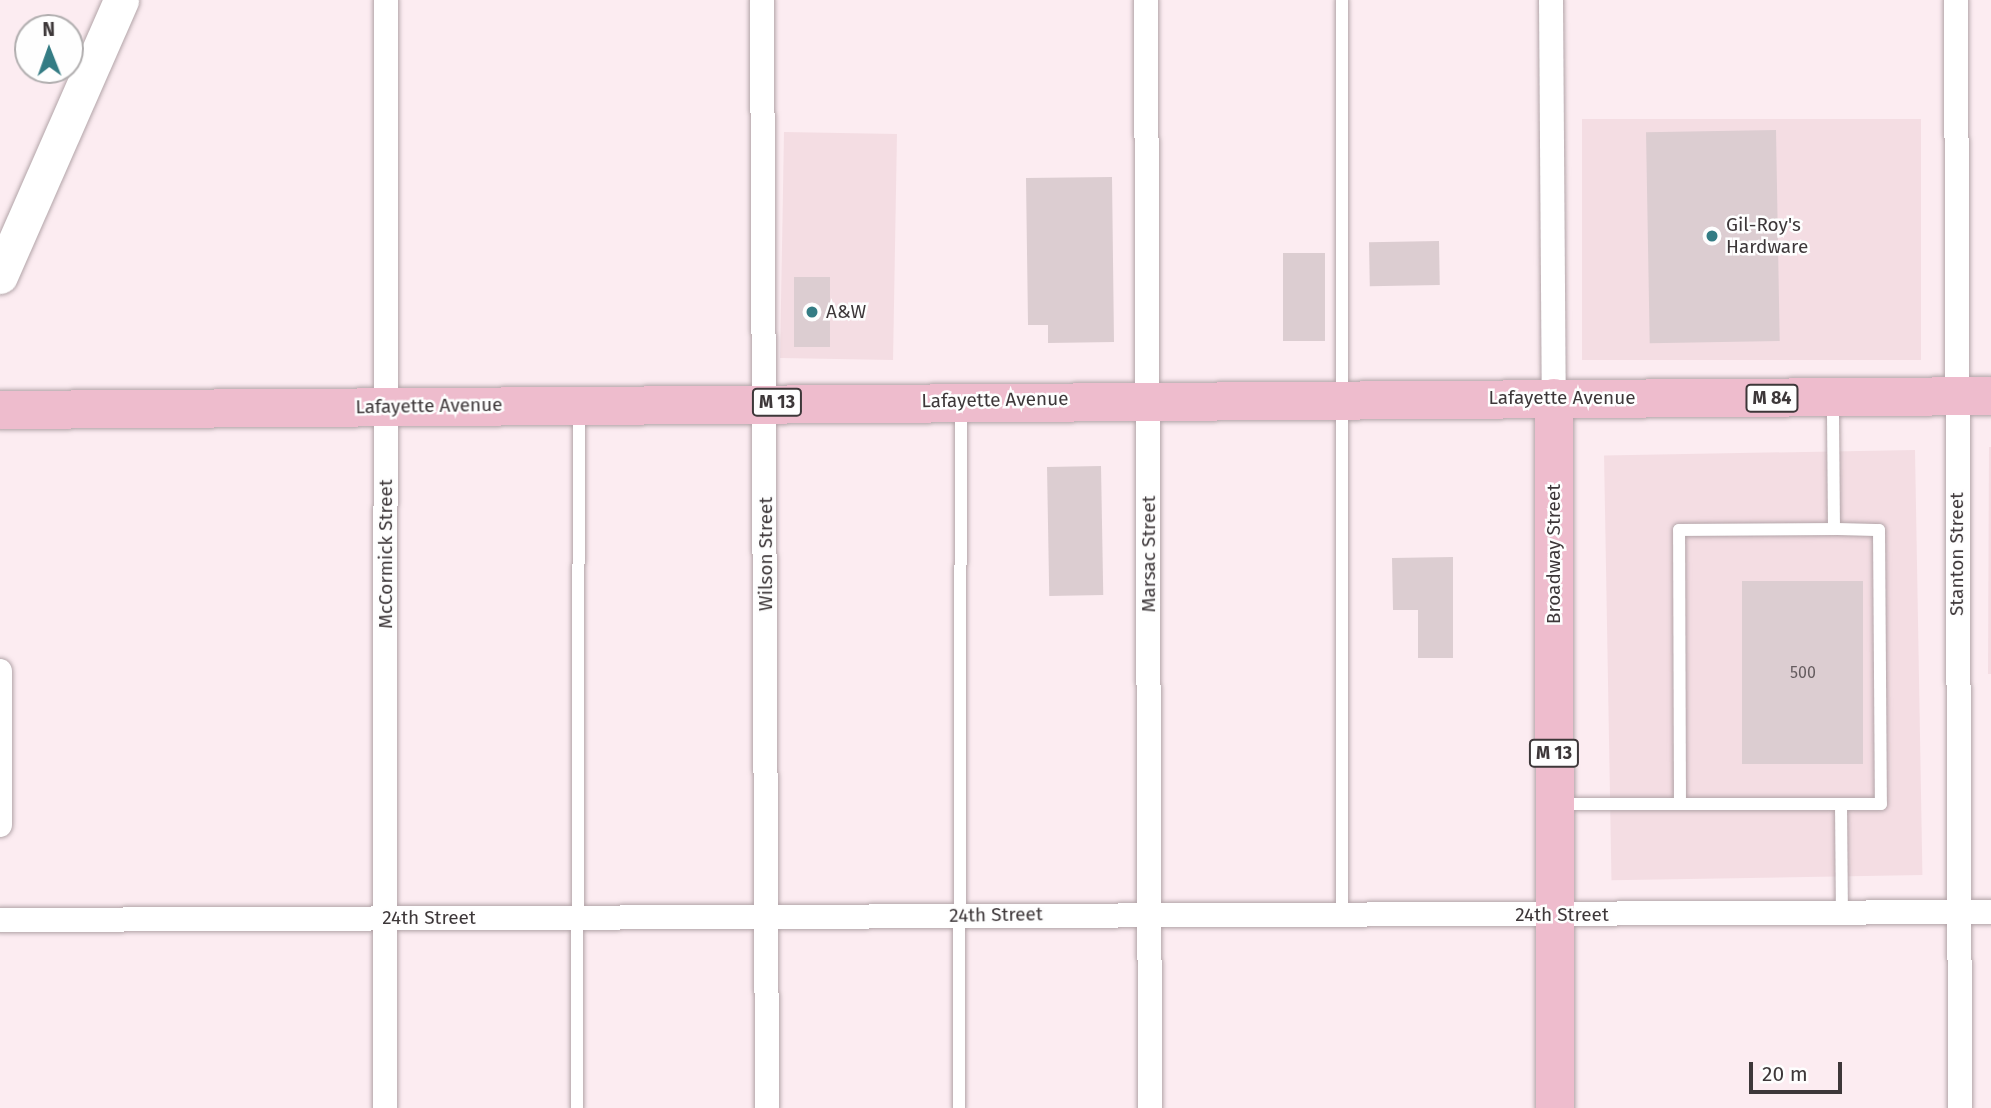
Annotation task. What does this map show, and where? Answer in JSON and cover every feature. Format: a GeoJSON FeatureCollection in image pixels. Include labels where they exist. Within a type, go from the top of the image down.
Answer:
{"type":"FeatureCollection","features":[{"type":"Feature","properties":{"kind":"main road","name":"Lafayette Avenue"},"geometry":{"type":"LineString","coordinates":[[0,410],[1149,399],[1974,396]]}},
{"type":"Feature","properties":{"kind":"main road","name":"Broadway Street"},"geometry":{"type":"LineString","coordinates":[[1554,398],[1555,1108]]}},
{"type":"Feature","properties":{"kind":"street"},"geometry":{"type":"LineString","coordinates":[[0,276],[121,0]]}},
{"type":"Feature","properties":{"kind":"street","name":"McCormick Street"},"geometry":{"type":"LineString","coordinates":[[385,1108],[386,0]]}},
{"type":"Feature","properties":{"kind":"street","name":"Wilson Street"},"geometry":{"type":"LineString","coordinates":[[762,0],[767,1108]]}},
{"type":"Feature","properties":{"kind":"street","name":"Marsac Street"},"geometry":{"type":"LineString","coordinates":[[1146,0],[1150,1108]]}},
{"type":"Feature","properties":{"kind":"street","name":"Broadway Street"},"geometry":{"type":"LineString","coordinates":[[1551,0],[1554,398]]}},
{"type":"Feature","properties":{"kind":"street","name":"Stanton Street"},"geometry":{"type":"LineString","coordinates":[[1956,0],[1974,396],[1959,912],[1960,1108]]}},
{"type":"Feature","properties":{"kind":"street"},"geometry":{"type":"LineString","coordinates":[[0,671],[0,825]]}},
{"type":"Feature","properties":{"kind":"street","name":"24th Street"},"geometry":{"type":"LineString","coordinates":[[0,920],[1991,912]]}},
{"type":"Feature","properties":{"kind":"lane"},"geometry":{"type":"LineString","coordinates":[[1342,0],[1342,916]]}},
{"type":"Feature","properties":{"kind":"lane"},"geometry":{"type":"LineString","coordinates":[[1833,398],[1834,530]]}},
{"type":"Feature","properties":{"kind":"lane"},"geometry":{"type":"LineString","coordinates":[[959,1108],[961,401]]}},
{"type":"Feature","properties":{"kind":"lane"},"geometry":{"type":"LineString","coordinates":[[577,1108],[579,404]]}},
{"type":"Feature","properties":{"kind":"lane"},"geometry":{"type":"LineString","coordinates":[[1555,804],[1881,804],[1880,530],[1679,530],[1679,803]]}},
{"type":"Feature","properties":{"kind":"lane"},"geometry":{"type":"LineString","coordinates":[[1841,804],[1842,911]]}},
{"type":"Feature","properties":{"kind":"shaded area"},"geometry":{"type":"Polygon","coordinates":[[[1582,119],[1921,119],[1921,360],[1582,360],[1582,119]]]}},
{"type":"Feature","properties":{"kind":"shaded area"},"geometry":{"type":"Polygon","coordinates":[[[784,132],[897,134],[893,360],[780,358],[784,132]]]}},
{"type":"Feature","properties":{"kind":"shaded area"},"geometry":{"type":"Polygon","coordinates":[[[1991,447],[1991,674],[1988,674],[1991,447]]]}},
{"type":"Feature","properties":{"kind":"shaded area"},"geometry":{"type":"Polygon","coordinates":[[[1915,450],[1922,875],[1611,880],[1604,455],[1915,450]]]}},
{"type":"Feature","properties":{"kind":"building","name":"Gil-Roy's Hardware"},"geometry":{"type":"Polygon","coordinates":[[[1776,130],[1780,341],[1650,343],[1646,132],[1776,130]]]}},
{"type":"Feature","properties":{"kind":"building"},"geometry":{"type":"Polygon","coordinates":[[[1112,177],[1114,342],[1048,343],[1048,325],[1028,325],[1026,178],[1112,177]]]}},
{"type":"Feature","properties":{"kind":"building"},"geometry":{"type":"Polygon","coordinates":[[[1439,241],[1440,285],[1370,286],[1369,242],[1439,241]]]}},
{"type":"Feature","properties":{"kind":"building"},"geometry":{"type":"Polygon","coordinates":[[[1283,253],[1325,253],[1325,341],[1283,341],[1283,253]]]}},
{"type":"Feature","properties":{"kind":"building","name":"A&W"},"geometry":{"type":"Polygon","coordinates":[[[794,277],[830,277],[830,347],[794,347],[794,277]]]}},
{"type":"Feature","properties":{"kind":"building"},"geometry":{"type":"Polygon","coordinates":[[[1101,466],[1103,595],[1049,596],[1047,467],[1101,466]]]}},
{"type":"Feature","properties":{"kind":"building"},"geometry":{"type":"Polygon","coordinates":[[[1453,557],[1453,658],[1418,658],[1418,610],[1393,610],[1392,558],[1453,557]]]}},
{"type":"Feature","properties":{"kind":"building"},"geometry":{"type":"Polygon","coordinates":[[[1742,581],[1863,581],[1863,764],[1742,764],[1742,581]]]}},
{"type":"Feature","properties":{"kind":"place","name":"Gil-Roy's Hardware"},"geometry":{"type":"Point","coordinates":[1712,236]}},
{"type":"Feature","properties":{"kind":"place","name":"A&W"},"geometry":{"type":"Point","coordinates":[812,312]}}]}
